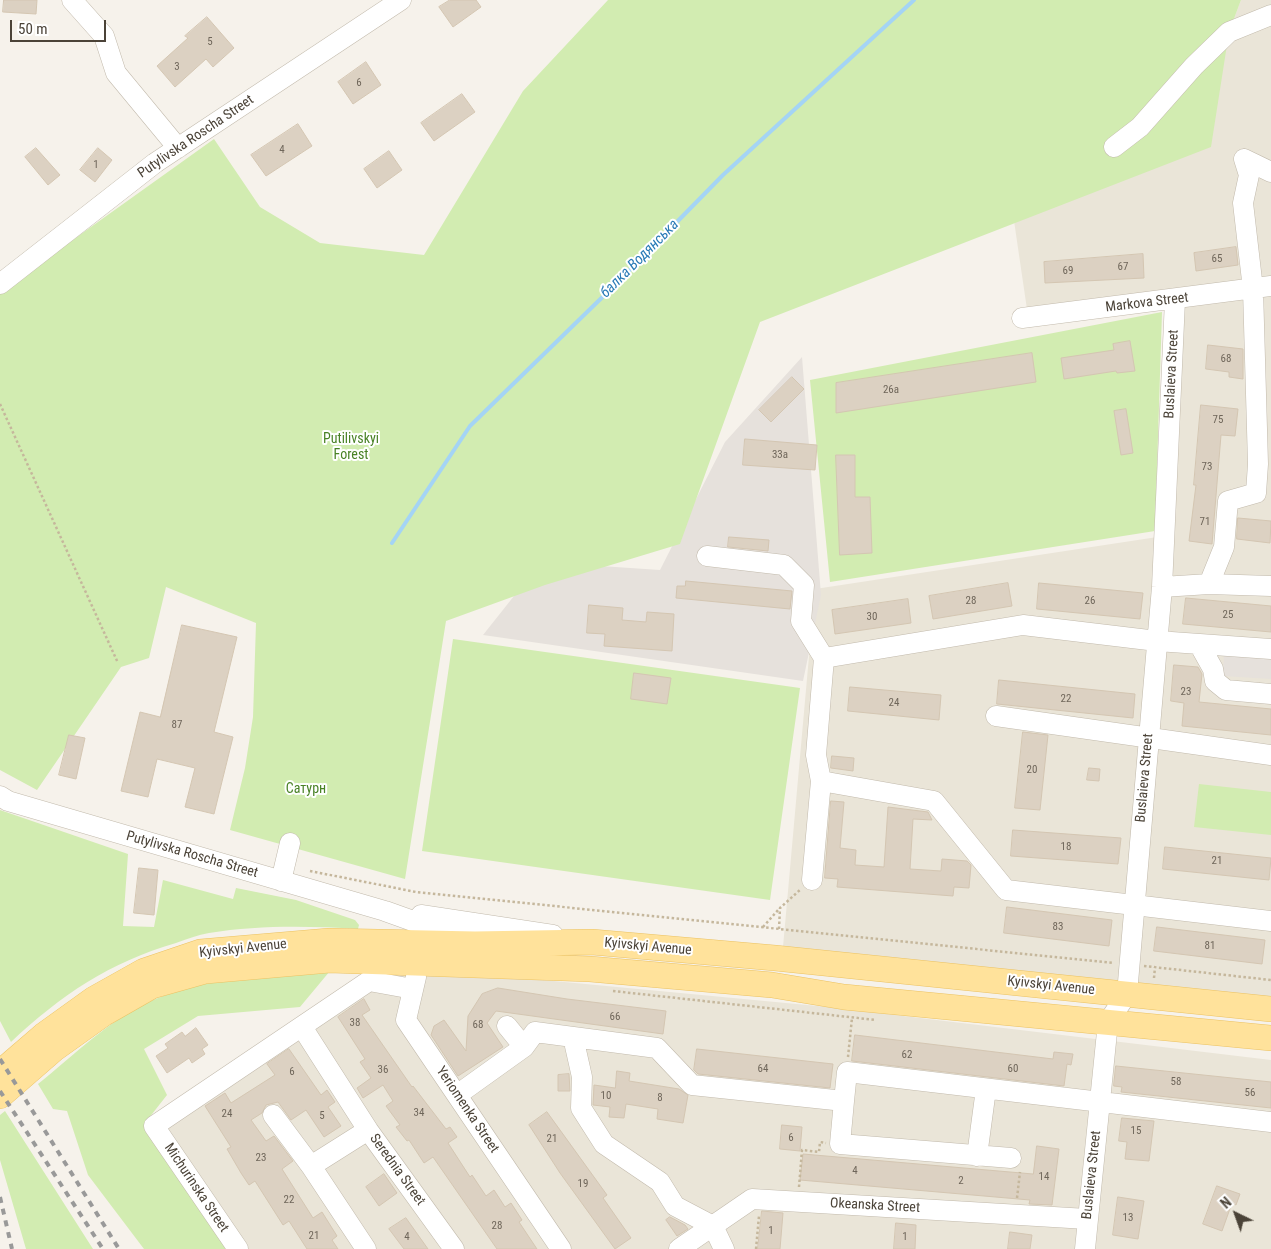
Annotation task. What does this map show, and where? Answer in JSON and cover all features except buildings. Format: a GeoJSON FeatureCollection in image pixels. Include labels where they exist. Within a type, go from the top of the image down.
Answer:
{"type":"FeatureCollection","features":[{"type":"Feature","properties":{"kind":"main road","name":"Kyivskyi Avenue"},"geometry":{"type":"LineString","coordinates":[[49,1042],[94,999],[144,971],[200,952],[329,941],[475,944],[592,942],[1127,994],[1271,1010]]}},
{"type":"Feature","properties":{"kind":"main road"},"geometry":{"type":"LineString","coordinates":[[590,969],[592,942]]}},
{"type":"Feature","properties":{"kind":"main road","name":"Kyivskyi Avenue"},"geometry":{"type":"LineString","coordinates":[[49,1042],[152,986],[205,971],[329,960],[590,969],[772,985],[844,996],[1271,1038]]}},
{"type":"Feature","properties":{"kind":"main road"},"geometry":{"type":"LineString","coordinates":[[0,1073],[49,1042]]}},
{"type":"Feature","properties":{"kind":"main road"},"geometry":{"type":"LineString","coordinates":[[0,1096],[49,1042]]}},
{"type":"Feature","properties":{"kind":"street"},"geometry":{"type":"LineString","coordinates":[[72,0],[104,36],[116,73],[178,148]]}},
{"type":"Feature","properties":{"kind":"street","name":"Putylivska Roscha Street"},"geometry":{"type":"LineString","coordinates":[[0,284],[155,163],[401,0]]}},
{"type":"Feature","properties":{"kind":"street"},"geometry":{"type":"LineString","coordinates":[[1114,148],[1140,127],[1194,66],[1229,32],[1271,15]]}},
{"type":"Feature","properties":{"kind":"street"},"geometry":{"type":"LineString","coordinates":[[1209,584],[1224,547],[1228,501],[1263,492],[1258,464],[1262,288],[1243,202],[1249,175],[1244,159],[1271,172]]}},
{"type":"Feature","properties":{"kind":"street","name":"Markova Street"},"geometry":{"type":"LineString","coordinates":[[1022,318],[1262,288]]}},
{"type":"Feature","properties":{"kind":"street","name":"Buslaieva Street"},"geometry":{"type":"LineString","coordinates":[[1084,1249],[1108,1022],[1127,994],[1162,587],[1175,300]]}},
{"type":"Feature","properties":{"kind":"street"},"geometry":{"type":"LineString","coordinates":[[707,556],[784,565],[804,585],[801,621],[824,658],[816,755],[821,781],[812,880]]}},
{"type":"Feature","properties":{"kind":"street"},"geometry":{"type":"LineString","coordinates":[[1162,587],[1209,584],[1271,586]]}},
{"type":"Feature","properties":{"kind":"street"},"geometry":{"type":"LineString","coordinates":[[824,658],[1023,625],[1157,641],[1271,649]]}},
{"type":"Feature","properties":{"kind":"street"},"geometry":{"type":"LineString","coordinates":[[1199,644],[1213,668],[1214,681],[1226,690],[1271,694]]}},
{"type":"Feature","properties":{"kind":"street"},"geometry":{"type":"LineString","coordinates":[[996,716],[1271,755]]}},
{"type":"Feature","properties":{"kind":"street"},"geometry":{"type":"LineString","coordinates":[[821,781],[934,801],[1006,890],[1271,921]]}},
{"type":"Feature","properties":{"kind":"street","name":"Putylivska Roscha Street"},"geometry":{"type":"LineString","coordinates":[[0,796],[8,801],[283,873],[385,911]]}},
{"type":"Feature","properties":{"kind":"street"},"geometry":{"type":"LineString","coordinates":[[283,873],[290,843]]}},
{"type":"Feature","properties":{"kind":"street"},"geometry":{"type":"LineString","coordinates":[[385,911],[496,925],[592,942]]}},
{"type":"Feature","properties":{"kind":"street"},"geometry":{"type":"LineString","coordinates":[[382,943],[391,936],[394,926],[393,917],[385,911]]}},
{"type":"Feature","properties":{"kind":"street"},"geometry":{"type":"LineString","coordinates":[[385,911],[475,944],[551,967]]}},
{"type":"Feature","properties":{"kind":"street","name":"Yeriomenka Street"},"geometry":{"type":"LineString","coordinates":[[420,962],[406,1020],[555,1247]]}},
{"type":"Feature","properties":{"kind":"street"},"geometry":{"type":"LineString","coordinates":[[368,1130],[302,1027],[369,981],[413,989]]}},
{"type":"Feature","properties":{"kind":"street"},"geometry":{"type":"LineString","coordinates":[[508,1026],[524,1047]]}},
{"type":"Feature","properties":{"kind":"street","name":"Michurinska Street"},"geometry":{"type":"LineString","coordinates":[[238,1249],[154,1126],[302,1027]]}},
{"type":"Feature","properties":{"kind":"street"},"geometry":{"type":"LineString","coordinates":[[457,1095],[524,1047],[535,1032],[657,1048],[692,1085],[844,1101]]}},
{"type":"Feature","properties":{"kind":"street"},"geometry":{"type":"LineString","coordinates":[[573,1037],[582,1077],[581,1108],[604,1144],[660,1182],[675,1206],[713,1226],[724,1249]]}},
{"type":"Feature","properties":{"kind":"street"},"geometry":{"type":"LineString","coordinates":[[1011,1158],[840,1144],[847,1072],[1271,1122]]}},
{"type":"Feature","properties":{"kind":"street"},"geometry":{"type":"LineString","coordinates":[[977,1156],[986,1089]]}},
{"type":"Feature","properties":{"kind":"street"},"geometry":{"type":"LineString","coordinates":[[273,1115],[311,1166],[366,1249]]}},
{"type":"Feature","properties":{"kind":"street","name":"Serednia Street"},"geometry":{"type":"LineString","coordinates":[[311,1166],[368,1130],[454,1249]]}},
{"type":"Feature","properties":{"kind":"street","name":"Okeanska Street"},"geometry":{"type":"LineString","coordinates":[[679,1249],[752,1199],[1087,1219]]}},
{"type":"Feature","properties":{"kind":"path"},"geometry":{"type":"LineString","coordinates":[[0,404],[118,663]]}},
{"type":"Feature","properties":{"kind":"path"},"geometry":{"type":"LineString","coordinates":[[283,873],[416,892],[1271,980]]}},
{"type":"Feature","properties":{"kind":"path"},"geometry":{"type":"LineString","coordinates":[[763,928],[780,908],[812,880]]}},
{"type":"Feature","properties":{"kind":"path"},"geometry":{"type":"LineString","coordinates":[[779,929],[780,908]]}},
{"type":"Feature","properties":{"kind":"path"},"geometry":{"type":"LineString","coordinates":[[848,1061],[852,1018]]}},
{"type":"Feature","properties":{"kind":"path"},"geometry":{"type":"LineString","coordinates":[[797,1202],[802,1150],[819,1152],[820,1142],[840,1144]]}},
{"type":"Feature","properties":{"kind":"path"},"geometry":{"type":"LineString","coordinates":[[1011,1158],[1020,1171],[1016,1215]]}},
{"type":"Feature","properties":{"kind":"path"},"geometry":{"type":"LineString","coordinates":[[756,1249],[761,1199]]}},
{"type":"Feature","properties":{"kind":"shaded area"},"geometry":{"type":"Polygon","coordinates":[[[1241,0],[1271,0],[1271,998],[783,947],[815,589],[1164,536],[1170,309],[1029,323],[1013,214],[1229,32],[1241,0]]]}},
{"type":"Feature","properties":{"kind":"shaded area"},"geometry":{"type":"Polygon","coordinates":[[[802,357],[821,595],[803,681],[483,635],[541,562],[660,570],[725,442],[802,357]]]}},
{"type":"Feature","properties":{"kind":"shaded area"},"geometry":{"type":"Polygon","coordinates":[[[1224,651],[1271,654],[1271,679],[1223,676],[1224,651]]]}},
{"type":"Feature","properties":{"kind":"shaded area"},"geometry":{"type":"Polygon","coordinates":[[[364,972],[501,976],[828,1007],[1271,1060],[1271,1249],[228,1249],[149,1125],[364,972]]]}},
{"type":"Feature","properties":{"kind":"green space","name":"Putilivskyi Forest"},"geometry":{"type":"Polygon","coordinates":[[[608,0],[1241,0],[1229,32],[1211,147],[760,322],[680,544],[545,585],[446,621],[405,879],[230,830],[245,768],[253,717],[256,623],[166,587],[149,658],[121,667],[37,790],[0,770],[0,292],[214,139],[260,207],[320,243],[424,255],[523,91],[608,0]]]}},
{"type":"Feature","properties":{"kind":"green space"},"geometry":{"type":"Polygon","coordinates":[[[1162,312],[1155,531],[830,582],[810,380],[1162,312]]]}},
{"type":"Feature","properties":{"kind":"green space"},"geometry":{"type":"Polygon","coordinates":[[[453,639],[800,688],[770,900],[422,851],[453,639]]]}},
{"type":"Feature","properties":{"kind":"green space"},"geometry":{"type":"Polygon","coordinates":[[[1199,784],[1271,792],[1271,835],[1194,827],[1199,784]]]}},
{"type":"Feature","properties":{"kind":"green space"},"geometry":{"type":"Polygon","coordinates":[[[0,810],[128,854],[123,926],[154,927],[163,880],[233,899],[236,888],[296,900],[355,920],[359,925],[358,929],[265,927],[227,930],[192,937],[129,960],[108,970],[49,1009],[11,1042],[0,1021],[0,810]]]}},
{"type":"Feature","properties":{"kind":"green space"},"geometry":{"type":"Polygon","coordinates":[[[330,971],[300,1007],[198,1016],[144,1049],[167,1095],[145,1123],[226,1249],[144,1249],[88,1175],[67,1111],[53,1109],[38,1084],[110,1025],[142,1005],[158,998],[200,985],[221,981],[330,971]]]}},
{"type":"Feature","properties":{"kind":"green space"},"geometry":{"type":"Polygon","coordinates":[[[5,1111],[93,1249],[26,1249],[0,1160],[0,1115],[5,1111]]]}},
{"type":"Feature","properties":{"kind":"waterway","name":"балка Водянська"},"geometry":{"type":"LineString","coordinates":[[392,543],[470,426],[621,279],[723,175],[914,0]]}},
{"type":"Feature","properties":{"kind":"railway"},"geometry":{"type":"LineString","coordinates":[[0,1059],[119,1249]]}},
{"type":"Feature","properties":{"kind":"railway"},"geometry":{"type":"LineString","coordinates":[[0,1091],[103,1249]]}},
{"type":"Feature","properties":{"kind":"railway"},"geometry":{"type":"LineString","coordinates":[[0,1197],[12,1249]]}},
{"type":"Feature","properties":{"kind":"park label","name":"Сатурн"},"geometry":{"type":"Point","coordinates":[306,789]}}]}
